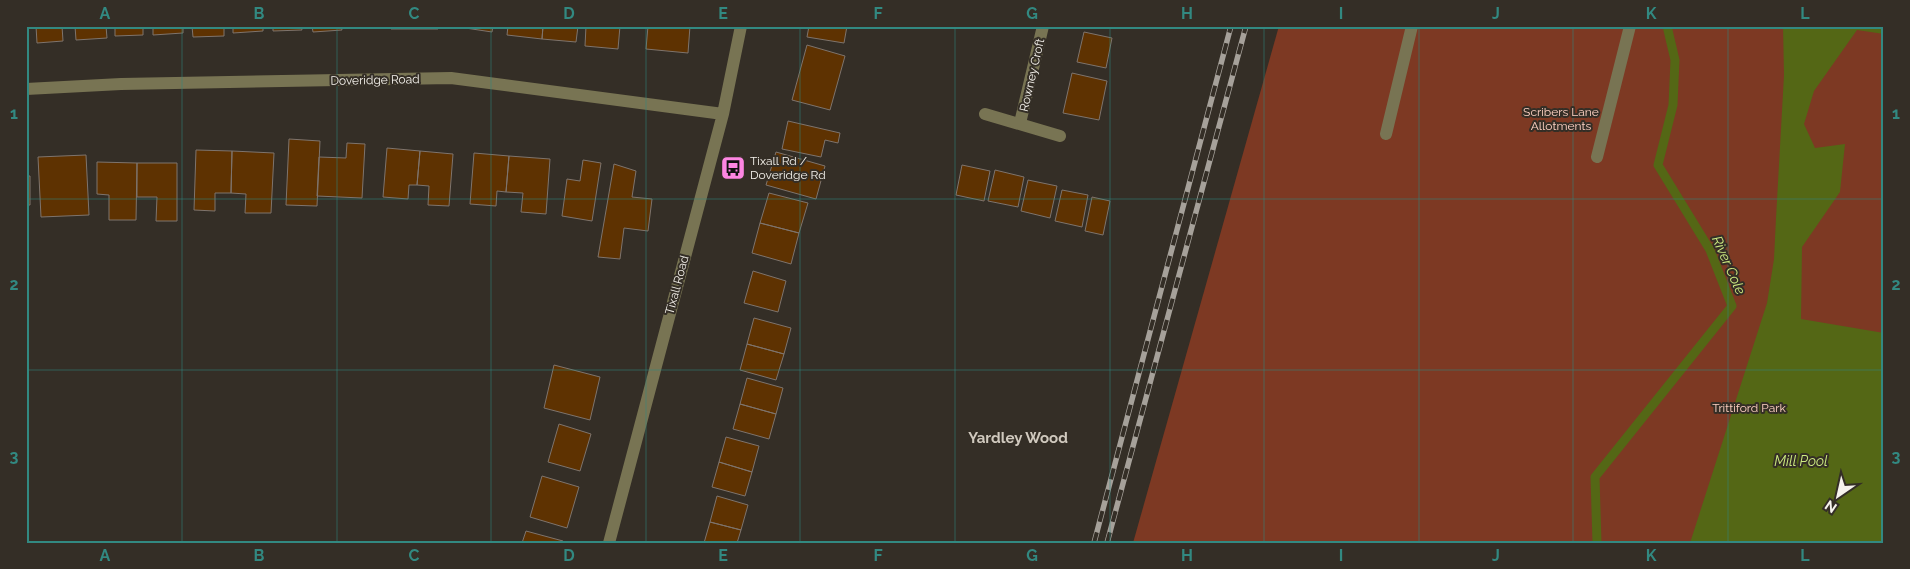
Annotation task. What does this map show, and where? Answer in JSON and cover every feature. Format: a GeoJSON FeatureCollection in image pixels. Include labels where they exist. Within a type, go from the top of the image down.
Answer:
{"type":"FeatureCollection","features":[{"type":"Feature","properties":{"kind":"street","name":"Tixall Road"},"geometry":{"type":"LineString","coordinates":[[609,543],[722,114],[741,26]]}},
{"type":"Feature","properties":{"kind":"street","name":"Rowney Croft"},"geometry":{"type":"LineString","coordinates":[[1020,124],[1043,26]]}},
{"type":"Feature","properties":{"kind":"street"},"geometry":{"type":"LineString","coordinates":[[1386,134],[1412,26]]}},
{"type":"Feature","properties":{"kind":"street"},"geometry":{"type":"LineString","coordinates":[[1597,158],[1630,26]]}},
{"type":"Feature","properties":{"kind":"street","name":"Doveridge Road"},"geometry":{"type":"LineString","coordinates":[[26,88],[130,84],[451,78],[722,114]]}},
{"type":"Feature","properties":{"kind":"street","name":"Rowney Croft"},"geometry":{"type":"LineString","coordinates":[[985,114],[1060,136]]}},
{"type":"Feature","properties":{"kind":"green space"},"geometry":{"type":"Polygon","coordinates":[[[1279,26],[1884,26],[1884,543],[1133,543],[1279,26]]]}},
{"type":"Feature","properties":{"kind":"water","name":"Mill Pool"},"geometry":{"type":"Polygon","coordinates":[[[1783,26],[1884,26],[1884,34],[1857,30],[1814,91],[1804,124],[1815,148],[1845,144],[1840,192],[1802,247],[1801,319],[1884,333],[1884,543],[1690,543],[1767,303],[1774,259],[1784,75],[1783,26]]]}},
{"type":"Feature","properties":{"kind":"building"},"geometry":{"type":"Polygon","coordinates":[[[36,26],[62,26],[63,41],[37,43],[36,26]]]}},
{"type":"Feature","properties":{"kind":"building"},"geometry":{"type":"Polygon","coordinates":[[[75,26],[106,26],[107,38],[76,40],[75,26]]]}},
{"type":"Feature","properties":{"kind":"building"},"geometry":{"type":"Polygon","coordinates":[[[115,26],[143,26],[143,35],[115,36],[115,26]]]}},
{"type":"Feature","properties":{"kind":"building"},"geometry":{"type":"Polygon","coordinates":[[[153,26],[183,26],[183,33],[153,35],[153,26]]]}},
{"type":"Feature","properties":{"kind":"building"},"geometry":{"type":"Polygon","coordinates":[[[192,26],[224,26],[224,36],[193,37],[192,26]]]}},
{"type":"Feature","properties":{"kind":"building"},"geometry":{"type":"Polygon","coordinates":[[[233,26],[263,26],[263,31],[233,33],[233,26]]]}},
{"type":"Feature","properties":{"kind":"building"},"geometry":{"type":"Polygon","coordinates":[[[273,26],[301,26],[302,30],[273,31],[273,26]]]}},
{"type":"Feature","properties":{"kind":"building"},"geometry":{"type":"Polygon","coordinates":[[[312,26],[341,26],[342,30],[313,32],[312,26]]]}},
{"type":"Feature","properties":{"kind":"building"},"geometry":{"type":"Polygon","coordinates":[[[391,26],[438,26],[438,29],[391,29],[391,26]]]}},
{"type":"Feature","properties":{"kind":"building"},"geometry":{"type":"Polygon","coordinates":[[[452,26],[493,26],[492,32],[452,26]]]}},
{"type":"Feature","properties":{"kind":"building"},"geometry":{"type":"Polygon","coordinates":[[[508,26],[543,26],[542,39],[507,35],[508,26]]]}},
{"type":"Feature","properties":{"kind":"building"},"geometry":{"type":"Polygon","coordinates":[[[543,26],[578,26],[576,42],[542,39],[543,26]]]}},
{"type":"Feature","properties":{"kind":"building"},"geometry":{"type":"Polygon","coordinates":[[[586,26],[620,26],[618,49],[585,46],[586,26]]]}},
{"type":"Feature","properties":{"kind":"building"},"geometry":{"type":"Polygon","coordinates":[[[648,26],[690,26],[688,53],[646,49],[648,26]]]}},
{"type":"Feature","properties":{"kind":"building"},"geometry":{"type":"Polygon","coordinates":[[[809,26],[847,26],[844,43],[807,37],[809,26]]]}},
{"type":"Feature","properties":{"kind":"building"},"geometry":{"type":"Polygon","coordinates":[[[1084,32],[1112,38],[1106,68],[1077,62],[1084,32]]]}},
{"type":"Feature","properties":{"kind":"building"},"geometry":{"type":"Polygon","coordinates":[[[807,45],[845,56],[830,110],[792,100],[807,45]]]}},
{"type":"Feature","properties":{"kind":"building"},"geometry":{"type":"Polygon","coordinates":[[[1072,73],[1107,81],[1099,120],[1063,113],[1072,73]]]}},
{"type":"Feature","properties":{"kind":"building"},"geometry":{"type":"Polygon","coordinates":[[[788,121],[840,133],[838,143],[825,140],[821,157],[782,149],[788,121]]]}},
{"type":"Feature","properties":{"kind":"building"},"geometry":{"type":"Polygon","coordinates":[[[289,139],[320,141],[317,206],[286,205],[289,139]]]}},
{"type":"Feature","properties":{"kind":"building"},"geometry":{"type":"Polygon","coordinates":[[[347,143],[365,144],[362,198],[317,196],[319,157],[346,158],[347,143]]]}},
{"type":"Feature","properties":{"kind":"building"},"geometry":{"type":"Polygon","coordinates":[[[387,148],[420,151],[417,185],[409,185],[408,199],[383,197],[387,148]]]}},
{"type":"Feature","properties":{"kind":"building"},"geometry":{"type":"Polygon","coordinates":[[[196,150],[232,151],[231,193],[215,193],[215,211],[194,210],[196,150]]]}},
{"type":"Feature","properties":{"kind":"building"},"geometry":{"type":"Polygon","coordinates":[[[232,151],[274,153],[271,213],[245,213],[246,194],[231,193],[232,151]]]}},
{"type":"Feature","properties":{"kind":"building"},"geometry":{"type":"Polygon","coordinates":[[[420,151],[453,154],[449,206],[428,205],[429,186],[417,185],[420,151]]]}},
{"type":"Feature","properties":{"kind":"building"},"geometry":{"type":"Polygon","coordinates":[[[776,152],[825,166],[816,199],[766,185],[776,152]]]}},
{"type":"Feature","properties":{"kind":"building"},"geometry":{"type":"Polygon","coordinates":[[[474,153],[509,156],[506,192],[497,191],[496,206],[470,204],[474,153]]]}},
{"type":"Feature","properties":{"kind":"building"},"geometry":{"type":"Polygon","coordinates":[[[86,155],[89,215],[41,217],[38,157],[86,155]]]}},
{"type":"Feature","properties":{"kind":"building"},"geometry":{"type":"Polygon","coordinates":[[[509,156],[550,159],[546,214],[521,212],[523,193],[506,192],[509,156]]]}},
{"type":"Feature","properties":{"kind":"building"},"geometry":{"type":"Polygon","coordinates":[[[583,160],[601,163],[592,221],[562,216],[567,179],[580,181],[583,160]]]}},
{"type":"Feature","properties":{"kind":"building"},"geometry":{"type":"Polygon","coordinates":[[[97,162],[137,163],[136,220],[109,220],[109,195],[97,194],[97,162]]]}},
{"type":"Feature","properties":{"kind":"building"},"geometry":{"type":"Polygon","coordinates":[[[137,163],[177,163],[177,221],[156,221],[157,197],[137,197],[137,163]]]}},
{"type":"Feature","properties":{"kind":"building"},"geometry":{"type":"Polygon","coordinates":[[[614,164],[636,171],[632,197],[652,199],[648,231],[624,228],[620,259],[598,257],[614,164]]]}},
{"type":"Feature","properties":{"kind":"building"},"geometry":{"type":"Polygon","coordinates":[[[962,165],[990,171],[984,201],[956,195],[962,165]]]}},
{"type":"Feature","properties":{"kind":"building"},"geometry":{"type":"Polygon","coordinates":[[[995,170],[1024,177],[1018,207],[988,201],[995,170]]]}},
{"type":"Feature","properties":{"kind":"building"},"geometry":{"type":"Polygon","coordinates":[[[26,176],[30,176],[30,205],[26,205],[26,176]]]}},
{"type":"Feature","properties":{"kind":"building"},"geometry":{"type":"Polygon","coordinates":[[[1028,180],[1057,186],[1050,218],[1021,211],[1028,180]]]}},
{"type":"Feature","properties":{"kind":"building"},"geometry":{"type":"Polygon","coordinates":[[[1062,190],[1088,195],[1082,227],[1055,221],[1062,190]]]}},
{"type":"Feature","properties":{"kind":"building"},"geometry":{"type":"Polygon","coordinates":[[[769,193],[808,203],[799,233],[760,223],[769,193]]]}},
{"type":"Feature","properties":{"kind":"building"},"geometry":{"type":"Polygon","coordinates":[[[1092,197],[1110,201],[1103,235],[1085,231],[1092,197]]]}},
{"type":"Feature","properties":{"kind":"building"},"geometry":{"type":"Polygon","coordinates":[[[760,223],[799,233],[791,264],[752,253],[760,223]]]}},
{"type":"Feature","properties":{"kind":"building"},"geometry":{"type":"Polygon","coordinates":[[[753,271],[786,281],[778,312],[744,303],[753,271]]]}},
{"type":"Feature","properties":{"kind":"building"},"geometry":{"type":"Polygon","coordinates":[[[754,318],[791,328],[784,354],[747,344],[754,318]]]}},
{"type":"Feature","properties":{"kind":"building"},"geometry":{"type":"Polygon","coordinates":[[[747,344],[784,354],[776,380],[740,370],[747,344]]]}},
{"type":"Feature","properties":{"kind":"building"},"geometry":{"type":"Polygon","coordinates":[[[554,365],[600,377],[590,420],[544,408],[554,365]]]}},
{"type":"Feature","properties":{"kind":"building"},"geometry":{"type":"Polygon","coordinates":[[[747,378],[783,388],[776,414],[740,404],[747,378]]]}},
{"type":"Feature","properties":{"kind":"building"},"geometry":{"type":"Polygon","coordinates":[[[740,404],[776,414],[769,439],[733,429],[740,404]]]}},
{"type":"Feature","properties":{"kind":"building"},"geometry":{"type":"Polygon","coordinates":[[[559,424],[591,434],[580,471],[548,462],[559,424]]]}},
{"type":"Feature","properties":{"kind":"building"},"geometry":{"type":"Polygon","coordinates":[[[726,437],[759,446],[752,472],[719,462],[726,437]]]}},
{"type":"Feature","properties":{"kind":"building"},"geometry":{"type":"Polygon","coordinates":[[[719,462],[752,472],[745,496],[712,487],[719,462]]]}},
{"type":"Feature","properties":{"kind":"building"},"geometry":{"type":"Polygon","coordinates":[[[542,476],[579,487],[567,528],[530,517],[542,476]]]}},
{"type":"Feature","properties":{"kind":"building"},"geometry":{"type":"Polygon","coordinates":[[[717,496],[748,505],[741,530],[710,522],[717,496]]]}},
{"type":"Feature","properties":{"kind":"building"},"geometry":{"type":"Polygon","coordinates":[[[710,522],[741,530],[737,543],[704,543],[710,522]]]}},
{"type":"Feature","properties":{"kind":"building"},"geometry":{"type":"Polygon","coordinates":[[[526,531],[563,541],[562,543],[522,543],[526,531]]]}},
{"type":"Feature","properties":{"kind":"waterway","name":"River Cole"},"geometry":{"type":"LineString","coordinates":[[1597,543],[1595,477],[1732,306],[1710,250],[1658,165],[1673,105],[1675,60],[1667,26]]}},
{"type":"Feature","properties":{"kind":"railway"},"geometry":{"type":"LineString","coordinates":[[1094,543],[1231,26]]}},
{"type":"Feature","properties":{"kind":"railway"},"geometry":{"type":"LineString","coordinates":[[1107,543],[1246,26]]}},
{"type":"Feature","properties":{"kind":"place","name":"Tixall Rd / Doveridge Rd"},"geometry":{"type":"Point","coordinates":[733,168]}},
{"type":"Feature","properties":{"kind":"district","name":"Yardley Wood"},"geometry":{"type":"Point","coordinates":[1018,438]}},
{"type":"Feature","properties":{"kind":"park label","name":"Scribers Lane Allotments"},"geometry":{"type":"Point","coordinates":[1561,119]}},
{"type":"Feature","properties":{"kind":"park label","name":"Trittiford Park"},"geometry":{"type":"Point","coordinates":[1749,408]}}]}
